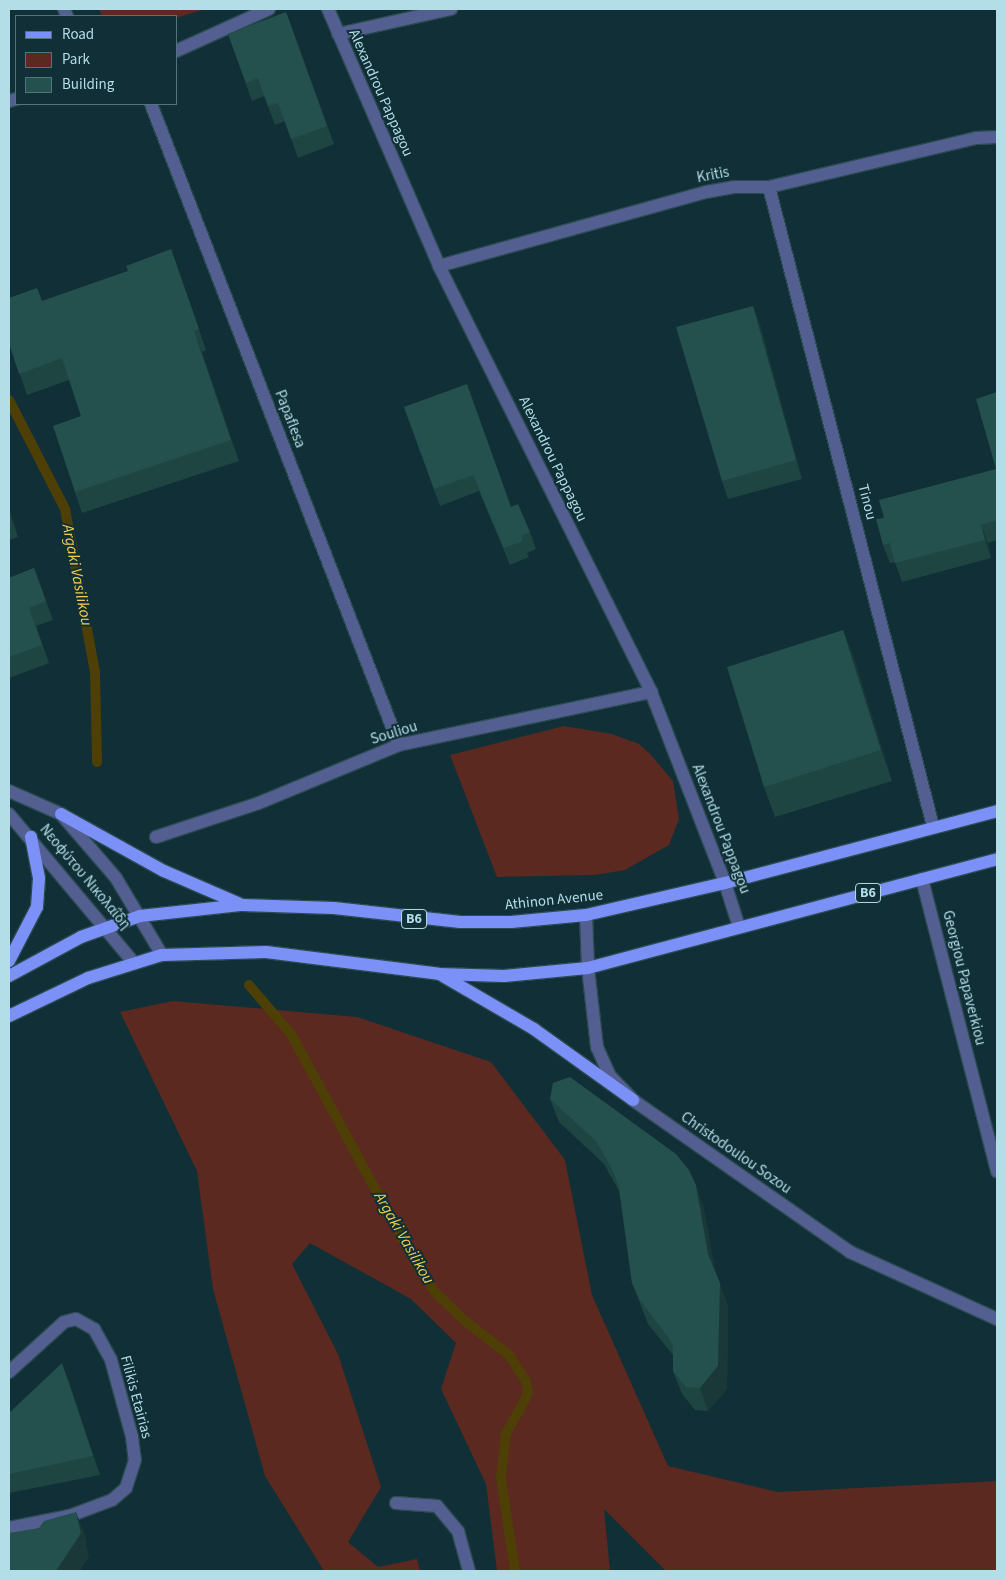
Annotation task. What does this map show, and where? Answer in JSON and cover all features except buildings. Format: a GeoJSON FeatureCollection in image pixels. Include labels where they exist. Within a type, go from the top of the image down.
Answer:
{"type":"FeatureCollection","features":[{"type":"Feature","properties":{"kind":"main road","name":"Athinon Avenue"},"geometry":{"type":"LineString","coordinates":[[105,927],[140,916],[242,905],[334,908],[460,922],[511,922],[586,915],[725,883],[933,826],[997,811]]}},
{"type":"Feature","properties":{"kind":"main road"},"geometry":{"type":"LineString","coordinates":[[61,814],[164,872],[242,905]]}},
{"type":"Feature","properties":{"kind":"main road"},"geometry":{"type":"LineString","coordinates":[[9,961],[30,925],[37,907],[39,878],[31,837]]}},
{"type":"Feature","properties":{"kind":"main road","name":"B6"},"geometry":{"type":"LineString","coordinates":[[9,1016],[68,986],[162,955],[266,952],[439,974],[504,976],[588,968],[997,859]]}},
{"type":"Feature","properties":{"kind":"main road","name":"B6"},"geometry":{"type":"LineString","coordinates":[[9,976],[50,951],[105,927]]}},
{"type":"Feature","properties":{"kind":"main road"},"geometry":{"type":"LineString","coordinates":[[439,974],[534,1029],[633,1100]]}},
{"type":"Feature","properties":{"kind":"street"},"geometry":{"type":"LineString","coordinates":[[178,50],[269,9]]}},
{"type":"Feature","properties":{"kind":"street","name":"Alexandrou Pappagou"},"geometry":{"type":"LineString","coordinates":[[328,9],[439,266],[651,692],[725,883],[739,927]]}},
{"type":"Feature","properties":{"kind":"street"},"geometry":{"type":"LineString","coordinates":[[338,34],[451,9]]}},
{"type":"Feature","properties":{"kind":"street","name":"Papaflesa"},"geometry":{"type":"LineString","coordinates":[[150,105],[399,745]]}},
{"type":"Feature","properties":{"kind":"street","name":"Kritis"},"geometry":{"type":"LineString","coordinates":[[439,266],[706,192],[734,187],[769,187],[976,138],[997,137]]}},
{"type":"Feature","properties":{"kind":"street","name":"Tinou"},"geometry":{"type":"LineString","coordinates":[[769,187],[933,826]]}},
{"type":"Feature","properties":{"kind":"street","name":"Souliou"},"geometry":{"type":"LineString","coordinates":[[156,837],[259,803],[399,745],[651,692]]}},
{"type":"Feature","properties":{"kind":"street","name":"Νεοφύτου Νικολαΐδη"},"geometry":{"type":"LineString","coordinates":[[9,791],[61,814],[103,861],[140,916],[162,955]]}},
{"type":"Feature","properties":{"kind":"street","name":"Νεοφύτου Νικολαΐδη"},"geometry":{"type":"LineString","coordinates":[[9,814],[31,837],[134,963]]}},
{"type":"Feature","properties":{"kind":"street","name":"Georgiou Papaverkiou"},"geometry":{"type":"LineString","coordinates":[[922,880],[997,1172]]}},
{"type":"Feature","properties":{"kind":"street","name":"Christodoulou Sozou"},"geometry":{"type":"LineString","coordinates":[[586,915],[588,968],[597,1047],[610,1076],[633,1100],[850,1252],[997,1319]]}},
{"type":"Feature","properties":{"kind":"street","name":"Filikis Etairias"},"geometry":{"type":"LineString","coordinates":[[9,1372],[64,1322],[76,1319],[94,1329],[111,1360],[132,1436],[134,1460],[126,1488],[112,1500],[69,1516],[9,1528]]}},
{"type":"Feature","properties":{"kind":"street"},"geometry":{"type":"LineString","coordinates":[[396,1503],[413,1502],[437,1506],[458,1531],[469,1571]]}},
{"type":"Feature","properties":{"kind":"green space"},"geometry":{"type":"Polygon","coordinates":[[[99,9],[205,9],[178,17],[178,15],[102,15],[99,9]]]}},
{"type":"Feature","properties":{"kind":"green space"},"geometry":{"type":"Polygon","coordinates":[[[564,726],[612,734],[639,744],[651,755],[673,781],[679,819],[669,845],[625,870],[595,875],[497,877],[450,755],[564,726]]]}},
{"type":"Feature","properties":{"kind":"green space"},"geometry":{"type":"Polygon","coordinates":[[[173,1001],[357,1017],[491,1062],[565,1160],[592,1295],[668,1466],[778,1492],[997,1481],[997,1571],[666,1571],[604,1509],[610,1571],[497,1571],[486,1484],[441,1389],[456,1343],[411,1299],[310,1243],[292,1264],[338,1354],[381,1487],[348,1542],[378,1567],[417,1559],[420,1571],[324,1571],[265,1476],[213,1289],[197,1171],[120,1012],[173,1001]]]}},
{"type":"Feature","properties":{"kind":"waterway","name":"Argaki Vasilikou"},"geometry":{"type":"LineString","coordinates":[[9,400],[65,509],[95,672],[97,762]]}},
{"type":"Feature","properties":{"kind":"waterway","name":"Argaki Vasilikou"},"geometry":{"type":"LineString","coordinates":[[249,985],[291,1034],[416,1264],[435,1292],[464,1320],[509,1355],[526,1381],[528,1392],[506,1433],[501,1478],[515,1571]]}}]}
